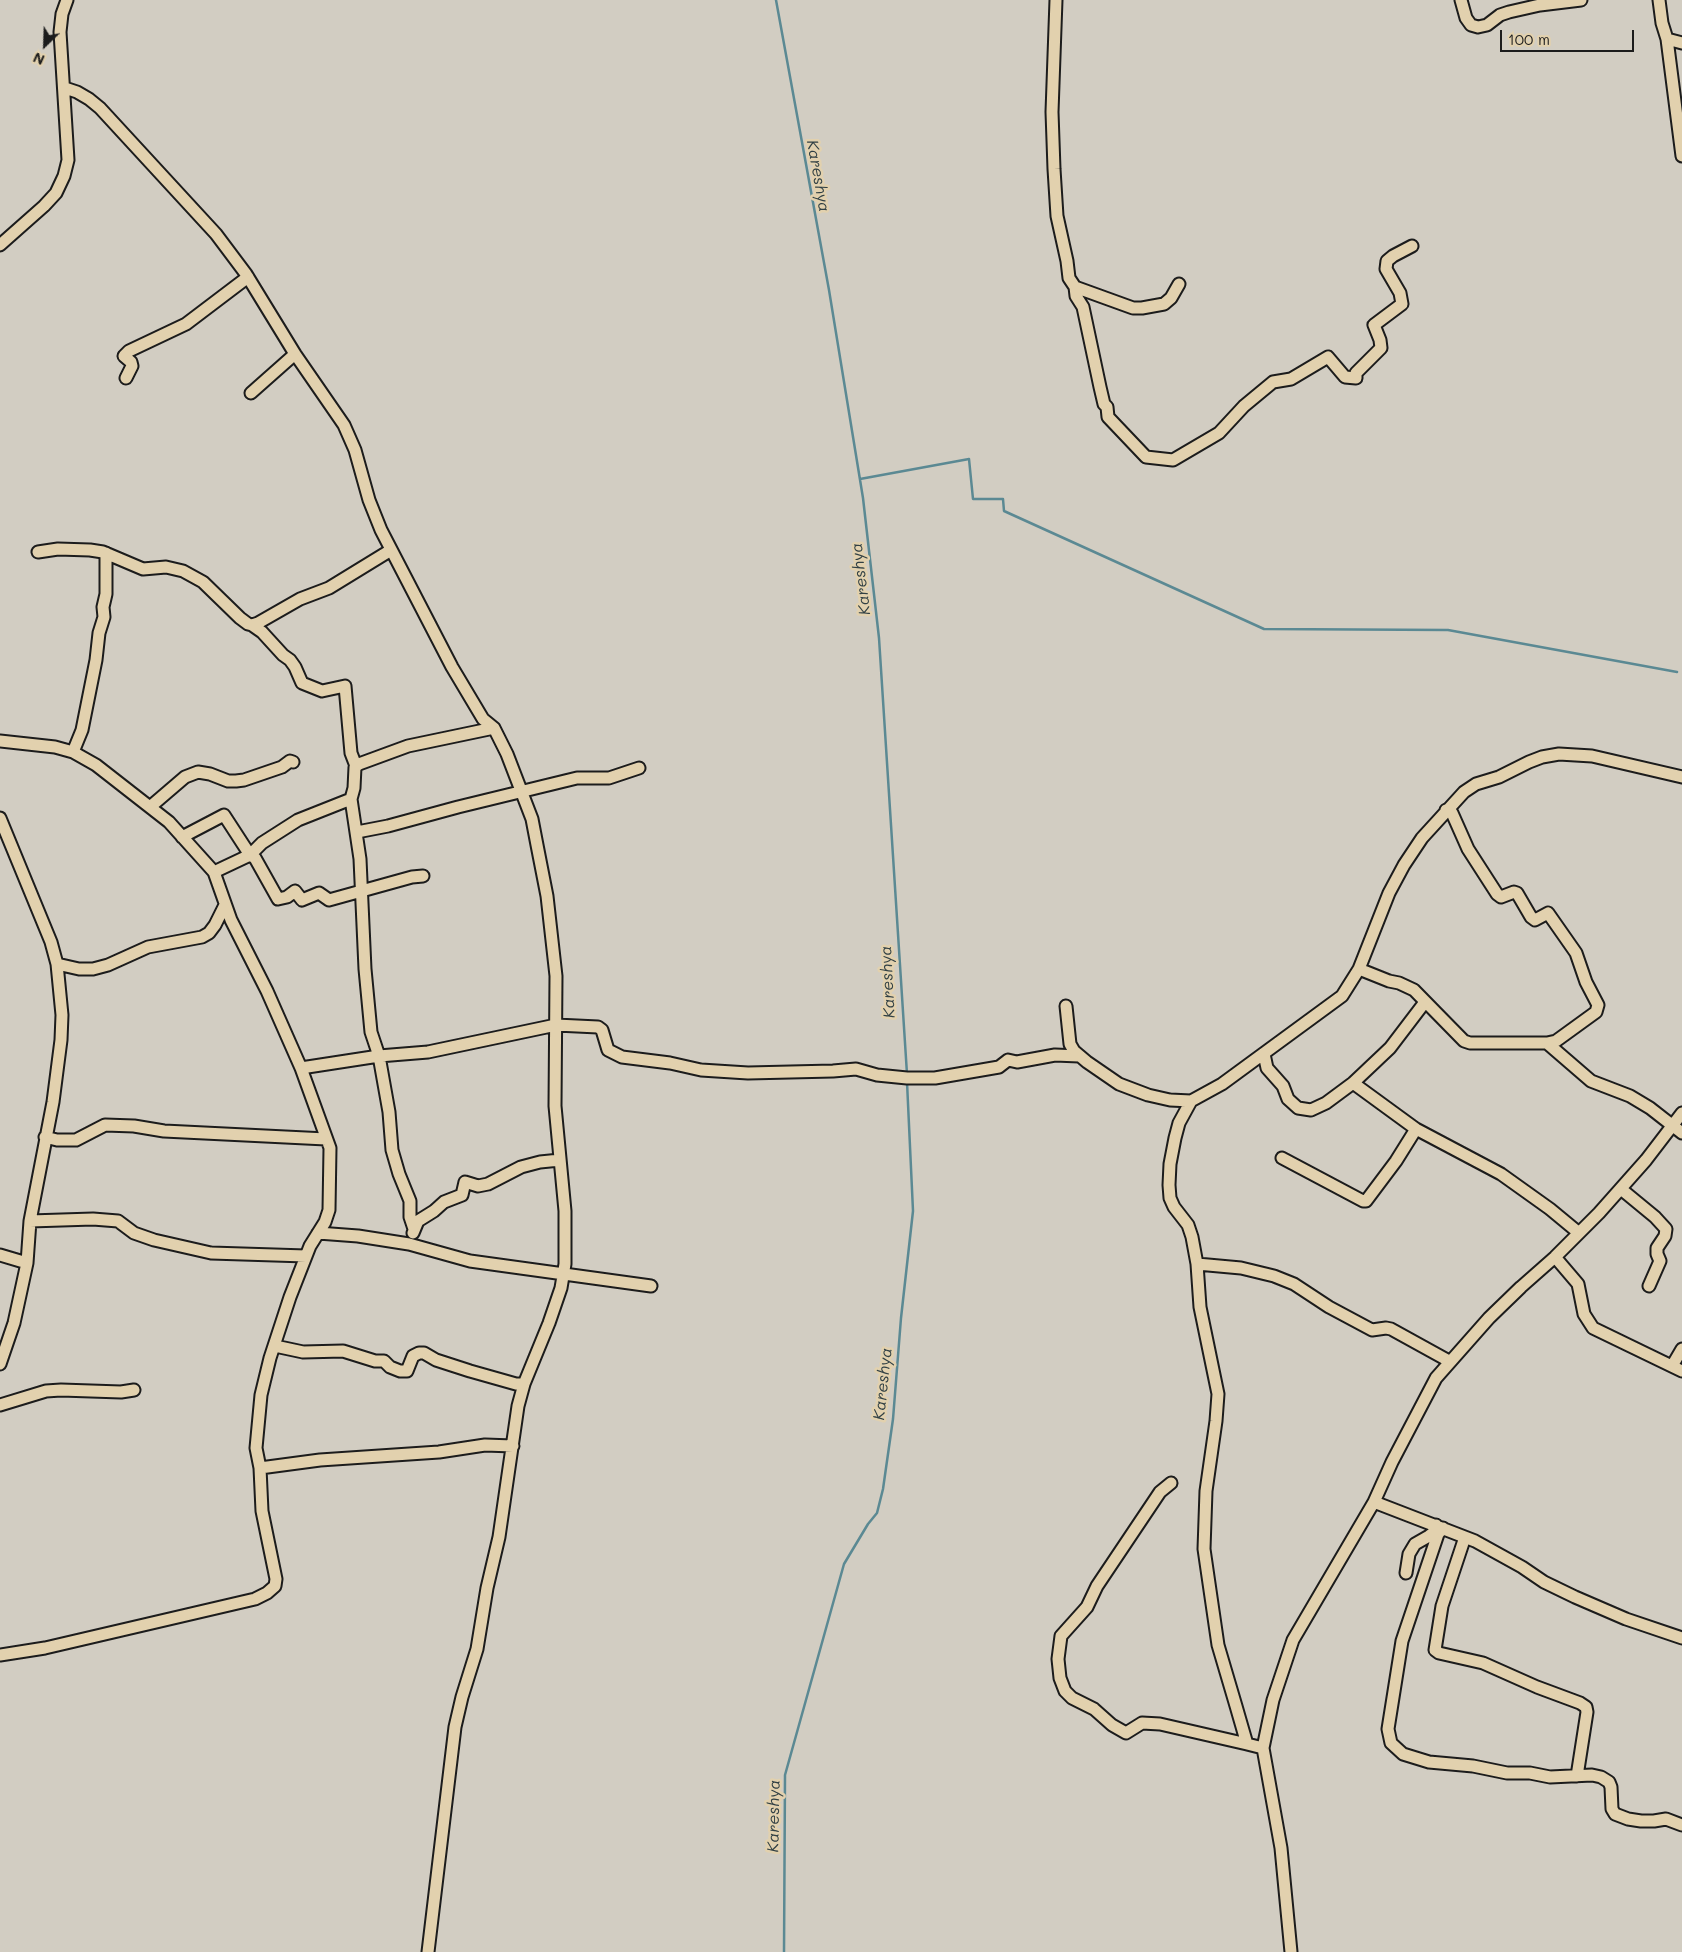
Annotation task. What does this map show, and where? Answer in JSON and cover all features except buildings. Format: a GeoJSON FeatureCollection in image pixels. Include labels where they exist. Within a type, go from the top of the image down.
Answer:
{"type":"FeatureCollection","features":[{"type":"Feature","properties":{"kind":"street"},"geometry":{"type":"LineString","coordinates":[[0,245],[44,206],[56,193],[64,176],[68,160],[60,32],[62,14],[67,0]]}},
{"type":"Feature","properties":{"kind":"street"},"geometry":{"type":"LineString","coordinates":[[1056,0],[1052,112],[1054,168],[1058,216],[1067,261],[1067,272],[1075,287],[1076,296],[1083,307],[1108,417],[1146,457],[1173,460],[1219,433],[1244,406],[1273,382],[1291,379],[1328,357],[1345,377],[1356,378],[1356,373],[1380,348],[1380,340],[1374,326],[1402,304],[1400,293],[1386,269],[1387,261],[1392,256],[1412,246]]}},
{"type":"Feature","properties":{"kind":"street"},"geometry":{"type":"LineString","coordinates":[[1461,0],[1466,18],[1471,25],[1478,27],[1487,25],[1500,15],[1509,12],[1540,5],[1581,0]]}},
{"type":"Feature","properties":{"kind":"street"},"geometry":{"type":"LineString","coordinates":[[1659,0],[1662,23],[1667,39],[1682,156]]}},
{"type":"Feature","properties":{"kind":"street"},"geometry":{"type":"LineString","coordinates":[[1667,39],[1682,43]]}},
{"type":"Feature","properties":{"kind":"street"},"geometry":{"type":"LineString","coordinates":[[65,88],[83,95],[100,108],[216,234],[248,277],[295,354],[322,391],[350,436],[369,500],[381,530],[452,667],[483,719],[494,728],[507,754],[532,819],[546,896],[556,976],[554,1106],[565,1211],[564,1274],[549,1323],[524,1384],[518,1406],[499,1537],[487,1588],[477,1649],[455,1727],[428,1952]]}},
{"type":"Feature","properties":{"kind":"street"},"geometry":{"type":"LineString","coordinates":[[126,378],[132,366],[131,362],[124,356],[129,351],[186,324],[248,277]]}},
{"type":"Feature","properties":{"kind":"street"},"geometry":{"type":"LineString","coordinates":[[1075,287],[1125,306],[1142,308],[1168,302],[1179,284]]}},
{"type":"Feature","properties":{"kind":"street"},"geometry":{"type":"LineString","coordinates":[[250,393],[295,354]]}},
{"type":"Feature","properties":{"kind":"street"},"geometry":{"type":"LineString","coordinates":[[38,552],[75,549],[106,553],[143,569],[166,568],[183,572],[203,582],[240,618],[248,624],[252,624],[258,623],[300,599],[329,588],[391,550]]}},
{"type":"Feature","properties":{"kind":"street"},"geometry":{"type":"LineString","coordinates":[[73,752],[82,730],[104,617],[106,553]]}},
{"type":"Feature","properties":{"kind":"street"},"geometry":{"type":"LineString","coordinates":[[252,624],[296,667],[302,683],[322,691],[345,686],[351,753],[356,766],[351,799],[363,891],[365,969],[371,1032],[380,1056],[389,1112],[392,1150],[410,1201],[410,1216],[414,1229]]}},
{"type":"Feature","properties":{"kind":"street"},"geometry":{"type":"LineString","coordinates":[[356,766],[408,746],[494,728]]}},
{"type":"Feature","properties":{"kind":"street"},"geometry":{"type":"LineString","coordinates":[[0,741],[55,747],[73,752],[96,765],[169,822],[214,872],[231,920],[267,991],[301,1068],[330,1148],[328,1210],[306,1256],[290,1297],[261,1395],[256,1448],[260,1468],[262,1511],[276,1579],[275,1586],[267,1594],[255,1599],[55,1646],[0,1655]]}},
{"type":"Feature","properties":{"kind":"street"},"geometry":{"type":"LineString","coordinates":[[1066,1006],[1070,1044],[1079,1056],[1119,1084],[1148,1095],[1170,1100],[1191,1100],[1222,1084],[1342,996],[1359,969],[1389,893],[1404,865],[1422,838],[1443,816],[1446,810],[1464,792],[1476,784],[1499,777],[1542,757],[1559,754],[1592,756],[1682,777]]}},
{"type":"Feature","properties":{"kind":"street"},"geometry":{"type":"LineString","coordinates":[[150,808],[185,777],[198,772],[210,774],[228,781],[236,781],[244,780],[282,766],[290,761],[293,762]]}},
{"type":"Feature","properties":{"kind":"street"},"geometry":{"type":"LineString","coordinates":[[356,832],[388,826],[577,778],[609,778],[639,768]]}},
{"type":"Feature","properties":{"kind":"street"},"geometry":{"type":"LineString","coordinates":[[214,872],[250,856],[262,843],[298,820],[351,799]]}},
{"type":"Feature","properties":{"kind":"street"},"geometry":{"type":"LineString","coordinates":[[1359,969],[1409,987],[1436,1014],[1447,1022],[1464,1041],[1470,1043],[1547,1043],[1556,1041],[1596,1012],[1598,1005],[1586,982],[1576,953],[1548,913],[1535,920],[1531,917],[1517,893],[1514,892],[1501,897],[1497,894],[1468,849],[1452,814],[1446,810]]}},
{"type":"Feature","properties":{"kind":"street"},"geometry":{"type":"LineString","coordinates":[[182,837],[224,816],[250,856],[254,858],[278,899],[287,897],[294,891],[302,900],[319,893],[329,900],[412,877],[423,876]]}},
{"type":"Feature","properties":{"kind":"street"},"geometry":{"type":"LineString","coordinates":[[0,818],[51,942],[57,964],[62,1016],[61,1040],[53,1102],[30,1221],[27,1263],[14,1323],[0,1364]]}},
{"type":"Feature","properties":{"kind":"street"},"geometry":{"type":"LineString","coordinates":[[57,964],[79,969],[93,969],[108,965],[148,947],[202,937],[209,933],[215,925],[225,905]]}},
{"type":"Feature","properties":{"kind":"street"},"geometry":{"type":"LineString","coordinates":[[1264,1054],[1267,1068],[1283,1086],[1288,1099],[1298,1108],[1311,1110],[1326,1103],[1353,1083],[1390,1048],[1424,1002]]}},
{"type":"Feature","properties":{"kind":"street"},"geometry":{"type":"LineString","coordinates":[[301,1068],[380,1056],[428,1052],[556,1025],[598,1028],[602,1030],[608,1050],[622,1057],[663,1062],[701,1070],[729,1072],[856,1069],[877,1075],[935,1078],[999,1067],[1008,1060],[1017,1062],[1055,1055],[1079,1056]]}},
{"type":"Feature","properties":{"kind":"street"},"geometry":{"type":"LineString","coordinates":[[1547,1043],[1591,1081],[1630,1096],[1650,1108],[1682,1133]]}},
{"type":"Feature","properties":{"kind":"street"},"geometry":{"type":"LineString","coordinates":[[1353,1083],[1416,1129],[1501,1174],[1550,1209],[1579,1233]]}},
{"type":"Feature","properties":{"kind":"street"},"geometry":{"type":"LineString","coordinates":[[1191,1100],[1179,1123],[1175,1138],[1170,1164],[1170,1198],[1174,1207],[1188,1225],[1197,1264],[1200,1307],[1218,1394],[1206,1492],[1204,1549],[1218,1644],[1247,1744]]}},
{"type":"Feature","properties":{"kind":"street"},"geometry":{"type":"LineString","coordinates":[[1291,1952],[1281,1848],[1263,1748],[1273,1700],[1293,1640],[1374,1502],[1392,1462],[1436,1378],[1489,1318],[1555,1257],[1620,1189],[1646,1160],[1682,1113]]}},
{"type":"Feature","properties":{"kind":"street"},"geometry":{"type":"LineString","coordinates":[[45,1137],[57,1140],[76,1140],[105,1125],[134,1126],[164,1131],[326,1139]]}},
{"type":"Feature","properties":{"kind":"street"},"geometry":{"type":"LineString","coordinates":[[1282,1158],[1366,1201],[1396,1161],[1416,1129]]}},
{"type":"Feature","properties":{"kind":"street"},"geometry":{"type":"LineString","coordinates":[[410,1244],[418,1221],[444,1202],[462,1194],[465,1182],[478,1186],[488,1184],[521,1167],[540,1162],[560,1160]]}},
{"type":"Feature","properties":{"kind":"street"},"geometry":{"type":"LineString","coordinates":[[1620,1189],[1656,1216],[1666,1229],[1665,1236],[1657,1248],[1660,1261],[1649,1286]]}},
{"type":"Feature","properties":{"kind":"street"},"geometry":{"type":"LineString","coordinates":[[30,1221],[93,1219],[118,1221],[134,1233],[210,1253],[306,1256]]}},
{"type":"Feature","properties":{"kind":"street"},"geometry":{"type":"LineString","coordinates":[[318,1232],[410,1244],[470,1261],[652,1286]]}},
{"type":"Feature","properties":{"kind":"street"},"geometry":{"type":"LineString","coordinates":[[0,1255],[27,1263]]}},
{"type":"Feature","properties":{"kind":"street"},"geometry":{"type":"LineString","coordinates":[[1555,1257],[1578,1284],[1584,1314],[1593,1328],[1677,1369],[1682,1349]]}},
{"type":"Feature","properties":{"kind":"street"},"geometry":{"type":"LineString","coordinates":[[1197,1264],[1240,1268],[1274,1276],[1294,1284],[1329,1307],[1372,1330],[1386,1328],[1391,1330],[1449,1362]]}},
{"type":"Feature","properties":{"kind":"street"},"geometry":{"type":"LineString","coordinates":[[275,1346],[303,1352],[344,1351],[375,1361],[384,1361],[390,1367],[400,1371],[407,1371],[413,1356],[419,1352],[470,1372],[516,1384],[524,1384]]}},
{"type":"Feature","properties":{"kind":"street"},"geometry":{"type":"LineString","coordinates":[[0,1405],[46,1391],[121,1392],[134,1390]]}},
{"type":"Feature","properties":{"kind":"street"},"geometry":{"type":"LineString","coordinates":[[260,1468],[320,1460],[439,1452],[485,1445],[513,1446]]}},
{"type":"Feature","properties":{"kind":"street"},"geometry":{"type":"LineString","coordinates":[[1171,1483],[1160,1492],[1097,1586],[1086,1607],[1061,1636],[1058,1659],[1060,1678],[1065,1691],[1072,1698],[1094,1709],[1112,1725],[1126,1733],[1142,1723],[1160,1724],[1263,1748]]}},
{"type":"Feature","properties":{"kind":"street"},"geometry":{"type":"LineString","coordinates":[[1374,1502],[1464,1537],[1514,1562],[1544,1582],[1575,1597],[1626,1619],[1682,1638]]}},
{"type":"Feature","properties":{"kind":"street"},"geometry":{"type":"LineString","coordinates":[[1406,1574],[1409,1554],[1415,1544],[1429,1536],[1439,1527]]}},
{"type":"Feature","properties":{"kind":"street"},"geometry":{"type":"LineString","coordinates":[[1439,1527],[1402,1641],[1388,1729],[1391,1743],[1403,1754],[1429,1762],[1473,1766],[1507,1773],[1530,1774],[1550,1778],[1602,1777],[1609,1782],[1613,1795],[1612,1809],[1615,1814],[1641,1821],[1666,1819],[1682,1825]]}},
{"type":"Feature","properties":{"kind":"street"},"geometry":{"type":"LineString","coordinates":[[1464,1537],[1442,1606],[1435,1650],[1439,1653],[1483,1663],[1537,1687],[1580,1702],[1586,1707],[1587,1712],[1577,1776]]}},
{"type":"Feature","properties":{"kind":"waterway","name":"Kareshya"},"geometry":{"type":"LineString","coordinates":[[776,0],[829,290],[863,498],[879,638],[907,1074]]}},
{"type":"Feature","properties":{"kind":"waterway"},"geometry":{"type":"LineString","coordinates":[[860,479],[969,459],[973,499],[1003,499],[1004,511],[1264,629],[1448,630],[1677,672]]}},
{"type":"Feature","properties":{"kind":"waterway","name":"Kareshya"},"geometry":{"type":"LineString","coordinates":[[784,1952],[785,1775],[844,1564],[868,1524],[877,1513],[883,1489],[893,1419],[901,1318],[913,1211],[907,1082]]}}]}
